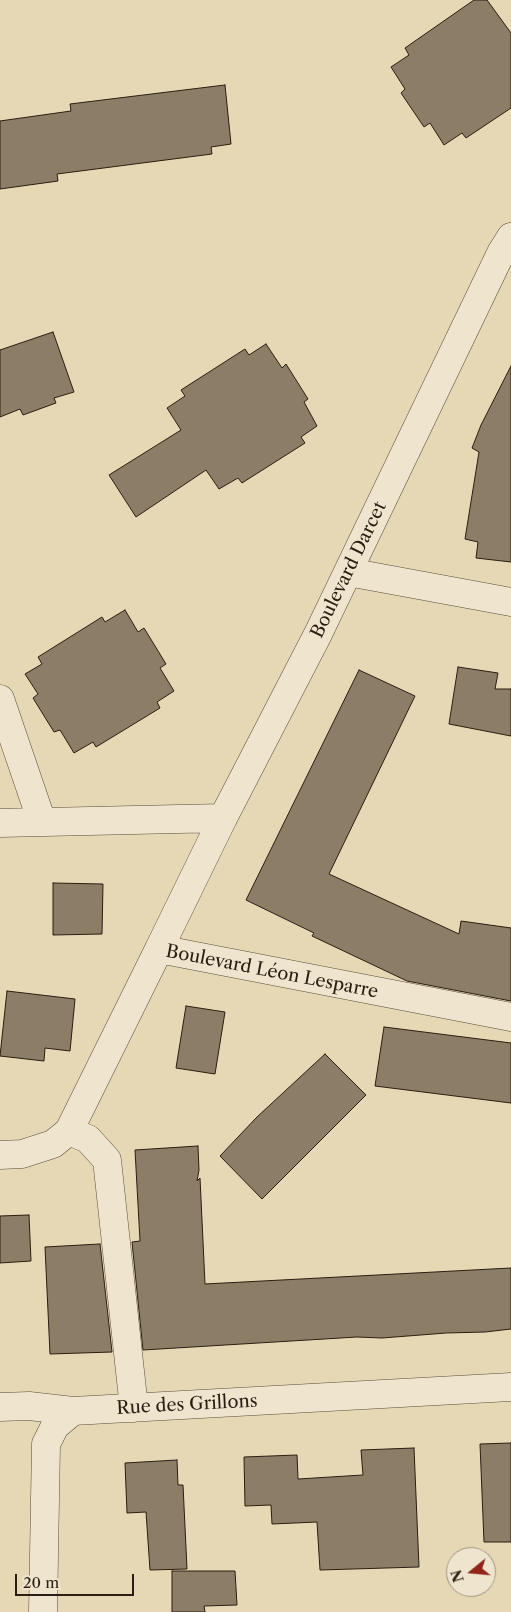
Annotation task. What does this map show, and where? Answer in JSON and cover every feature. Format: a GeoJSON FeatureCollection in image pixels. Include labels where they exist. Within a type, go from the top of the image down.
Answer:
{"type":"FeatureCollection","features":[{"type":"Feature","properties":{"kind":"street","name":"Boulevard Darcet"},"geometry":{"type":"LineString","coordinates":[[159,949],[222,818],[318,634],[501,253],[511,237]]}},
{"type":"Feature","properties":{"kind":"street"},"geometry":{"type":"LineString","coordinates":[[348,572],[511,602]]}},
{"type":"Feature","properties":{"kind":"street"},"geometry":{"type":"LineString","coordinates":[[0,699],[42,822]]}},
{"type":"Feature","properties":{"kind":"street"},"geometry":{"type":"LineString","coordinates":[[0,823],[222,818]]}},
{"type":"Feature","properties":{"kind":"street","name":"Boulevard Léon Lesparre"},"geometry":{"type":"LineString","coordinates":[[0,1155],[22,1154],[53,1144],[69,1131],[159,949],[511,1017]]}},
{"type":"Feature","properties":{"kind":"street"},"geometry":{"type":"LineString","coordinates":[[69,1131],[88,1139],[107,1160],[134,1408]]}},
{"type":"Feature","properties":{"kind":"street","name":"Rue des Grillons"},"geometry":{"type":"LineString","coordinates":[[73,1411],[511,1387]]}},
{"type":"Feature","properties":{"kind":"street"},"geometry":{"type":"LineString","coordinates":[[0,1408],[29,1406],[73,1411]]}},
{"type":"Feature","properties":{"kind":"street"},"geometry":{"type":"LineString","coordinates":[[43,1612],[46,1444],[55,1426],[73,1411]]}},
{"type":"Feature","properties":{"kind":"building"},"geometry":{"type":"Polygon","coordinates":[[[474,0],[487,0],[511,33],[511,108],[466,138],[462,133],[444,145],[430,123],[424,127],[401,93],[405,89],[391,67],[409,55],[405,48],[474,0]]]}},
{"type":"Feature","properties":{"kind":"building"},"geometry":{"type":"Polygon","coordinates":[[[225,85],[231,144],[211,147],[212,154],[57,174],[58,181],[0,189],[0,121],[71,111],[70,104],[225,85]]]}},
{"type":"Feature","properties":{"kind":"building"},"geometry":{"type":"Polygon","coordinates":[[[53,332],[74,392],[54,398],[56,403],[23,415],[20,409],[0,417],[0,350],[53,332]]]}},
{"type":"Feature","properties":{"kind":"building"},"geometry":{"type":"Polygon","coordinates":[[[266,344],[282,368],[286,364],[308,399],[304,402],[317,426],[301,437],[305,443],[242,483],[238,478],[219,489],[206,470],[136,517],[109,475],[181,430],[167,408],[185,396],[181,390],[245,349],[249,355],[266,344]]]}},
{"type":"Feature","properties":{"kind":"building"},"geometry":{"type":"Polygon","coordinates":[[[511,366],[511,562],[476,558],[478,542],[465,539],[479,452],[472,448],[481,425],[511,366]]]}},
{"type":"Feature","properties":{"kind":"building"},"geometry":{"type":"Polygon","coordinates":[[[125,610],[138,632],[144,628],[166,664],[160,668],[174,691],[157,702],[160,708],[96,747],[93,742],[74,753],[60,730],[54,732],[33,698],[38,694],[25,674],[42,664],[38,657],[102,617],[105,622],[125,610]]]}},
{"type":"Feature","properties":{"kind":"building"},"geometry":{"type":"Polygon","coordinates":[[[458,667],[498,673],[495,689],[511,689],[511,736],[449,724],[458,667]]]}},
{"type":"Feature","properties":{"kind":"building"},"geometry":{"type":"Polygon","coordinates":[[[359,670],[415,696],[329,874],[459,934],[461,921],[511,928],[511,1001],[407,981],[312,936],[314,933],[246,900],[359,670]]]}},
{"type":"Feature","properties":{"kind":"building"},"geometry":{"type":"Polygon","coordinates":[[[53,883],[103,884],[102,934],[53,935],[53,883]]]}},
{"type":"Feature","properties":{"kind":"building"},"geometry":{"type":"Polygon","coordinates":[[[7,991],[75,999],[70,1051],[45,1048],[44,1061],[0,1056],[7,991]]]}},
{"type":"Feature","properties":{"kind":"building"},"geometry":{"type":"Polygon","coordinates":[[[186,1006],[225,1012],[215,1074],[176,1068],[186,1006]]]}},
{"type":"Feature","properties":{"kind":"building"},"geometry":{"type":"Polygon","coordinates":[[[384,1027],[511,1043],[511,1103],[375,1086],[384,1027]]]}},
{"type":"Feature","properties":{"kind":"building"},"geometry":{"type":"Polygon","coordinates":[[[325,1054],[366,1095],[262,1199],[220,1156],[257,1117],[325,1054]]]}},
{"type":"Feature","properties":{"kind":"building"},"geometry":{"type":"Polygon","coordinates":[[[198,1146],[199,1170],[197,1181],[200,1178],[205,1284],[511,1268],[511,1329],[382,1338],[357,1337],[143,1350],[132,1242],[140,1241],[135,1150],[198,1146]]]}},
{"type":"Feature","properties":{"kind":"building"},"geometry":{"type":"Polygon","coordinates":[[[29,1215],[31,1261],[0,1263],[0,1216],[29,1215]]]}},
{"type":"Feature","properties":{"kind":"building"},"geometry":{"type":"Polygon","coordinates":[[[100,1244],[112,1352],[50,1354],[45,1247],[100,1244]]]}},
{"type":"Feature","properties":{"kind":"building"},"geometry":{"type":"Polygon","coordinates":[[[511,1443],[511,1542],[484,1542],[480,1444],[511,1443]]]}},
{"type":"Feature","properties":{"kind":"building"},"geometry":{"type":"Polygon","coordinates":[[[414,1448],[419,1567],[320,1570],[317,1522],[272,1524],[271,1505],[245,1506],[244,1457],[297,1455],[298,1479],[363,1475],[361,1450],[414,1448]]]}},
{"type":"Feature","properties":{"kind":"building"},"geometry":{"type":"Polygon","coordinates":[[[177,1460],[178,1485],[183,1485],[187,1569],[150,1570],[146,1512],[127,1513],[125,1463],[177,1460]]]}},
{"type":"Feature","properties":{"kind":"building"},"geometry":{"type":"Polygon","coordinates":[[[172,1571],[235,1571],[237,1605],[204,1606],[205,1612],[172,1612],[172,1571]]]}}]}
